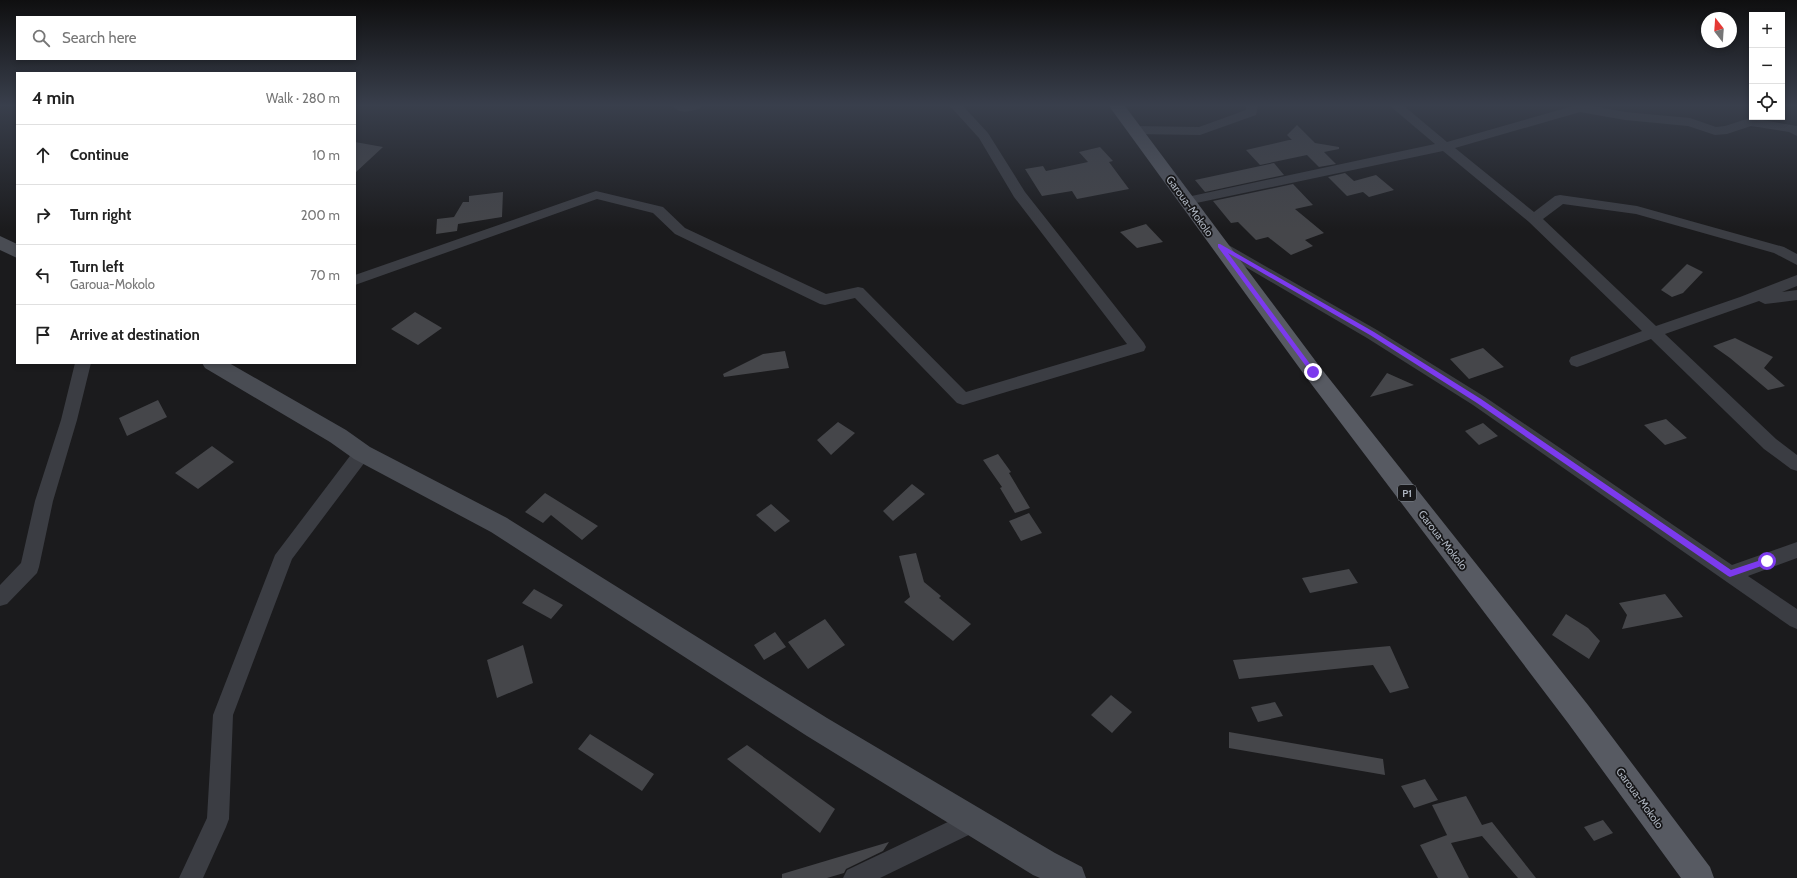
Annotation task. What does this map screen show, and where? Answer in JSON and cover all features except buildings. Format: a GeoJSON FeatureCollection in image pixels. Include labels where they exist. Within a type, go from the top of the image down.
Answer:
{"type":"FeatureCollection","features":[{"type":"Feature","properties":{"kind":"main road","name":"Garoua-Mokolo"},"geometry":{"type":"LineString","coordinates":[[1146,147],[1313,372],[1578,714],[1699,878]]}},
{"type":"Feature","properties":{"kind":"main road"},"geometry":{"type":"LineString","coordinates":[[0,242],[16,251]]}},
{"type":"Feature","properties":{"kind":"main road"},"geometry":{"type":"LineString","coordinates":[[214,364],[338,436],[362,453],[499,525],[817,727],[1044,864],[1072,878]]}},
{"type":"Feature","properties":{"kind":"street"},"geometry":{"type":"LineString","coordinates":[[356,280],[596,195],[658,210],[680,231],[825,300],[858,292],[963,399],[1138,347],[1019,194],[991,147]]}},
{"type":"Feature","properties":{"kind":"street"},"geometry":{"type":"LineString","coordinates":[[1187,202],[1441,147]]}},
{"type":"Feature","properties":{"kind":"street"},"geometry":{"type":"LineString","coordinates":[[1447,147],[1534,219],[1770,444],[1797,464]]}},
{"type":"Feature","properties":{"kind":"street"},"geometry":{"type":"LineString","coordinates":[[1534,219],[1560,199],[1637,210],[1779,250],[1797,260]]}},
{"type":"Feature","properties":{"kind":"street"},"geometry":{"type":"LineString","coordinates":[[1220,246],[1372,334],[1479,401],[1797,620]]}},
{"type":"Feature","properties":{"kind":"street"},"geometry":{"type":"LineString","coordinates":[[1577,361],[1687,320],[1745,301],[1797,280]]}},
{"type":"Feature","properties":{"kind":"street"},"geometry":{"type":"LineString","coordinates":[[1745,301],[1797,295]]}},
{"type":"Feature","properties":{"kind":"street"},"geometry":{"type":"LineString","coordinates":[[0,598],[30,567],[44,501],[69,420],[84,364]]}},
{"type":"Feature","properties":{"kind":"street"},"geometry":{"type":"LineString","coordinates":[[191,878],[218,819],[223,715],[284,555],[362,453]]}},
{"type":"Feature","properties":{"kind":"street"},"geometry":{"type":"LineString","coordinates":[[1730,574],[1797,550]]}},
{"type":"Feature","properties":{"kind":"street"},"geometry":{"type":"LineString","coordinates":[[855,878],[973,821]]}},
{"type":"Feature","properties":{"kind":"route"},"geometry":{"type":"LineString","coordinates":[[1313,372],[1220,246],[1372,334],[1479,401],[1730,574],[1767,561]]}}]}
